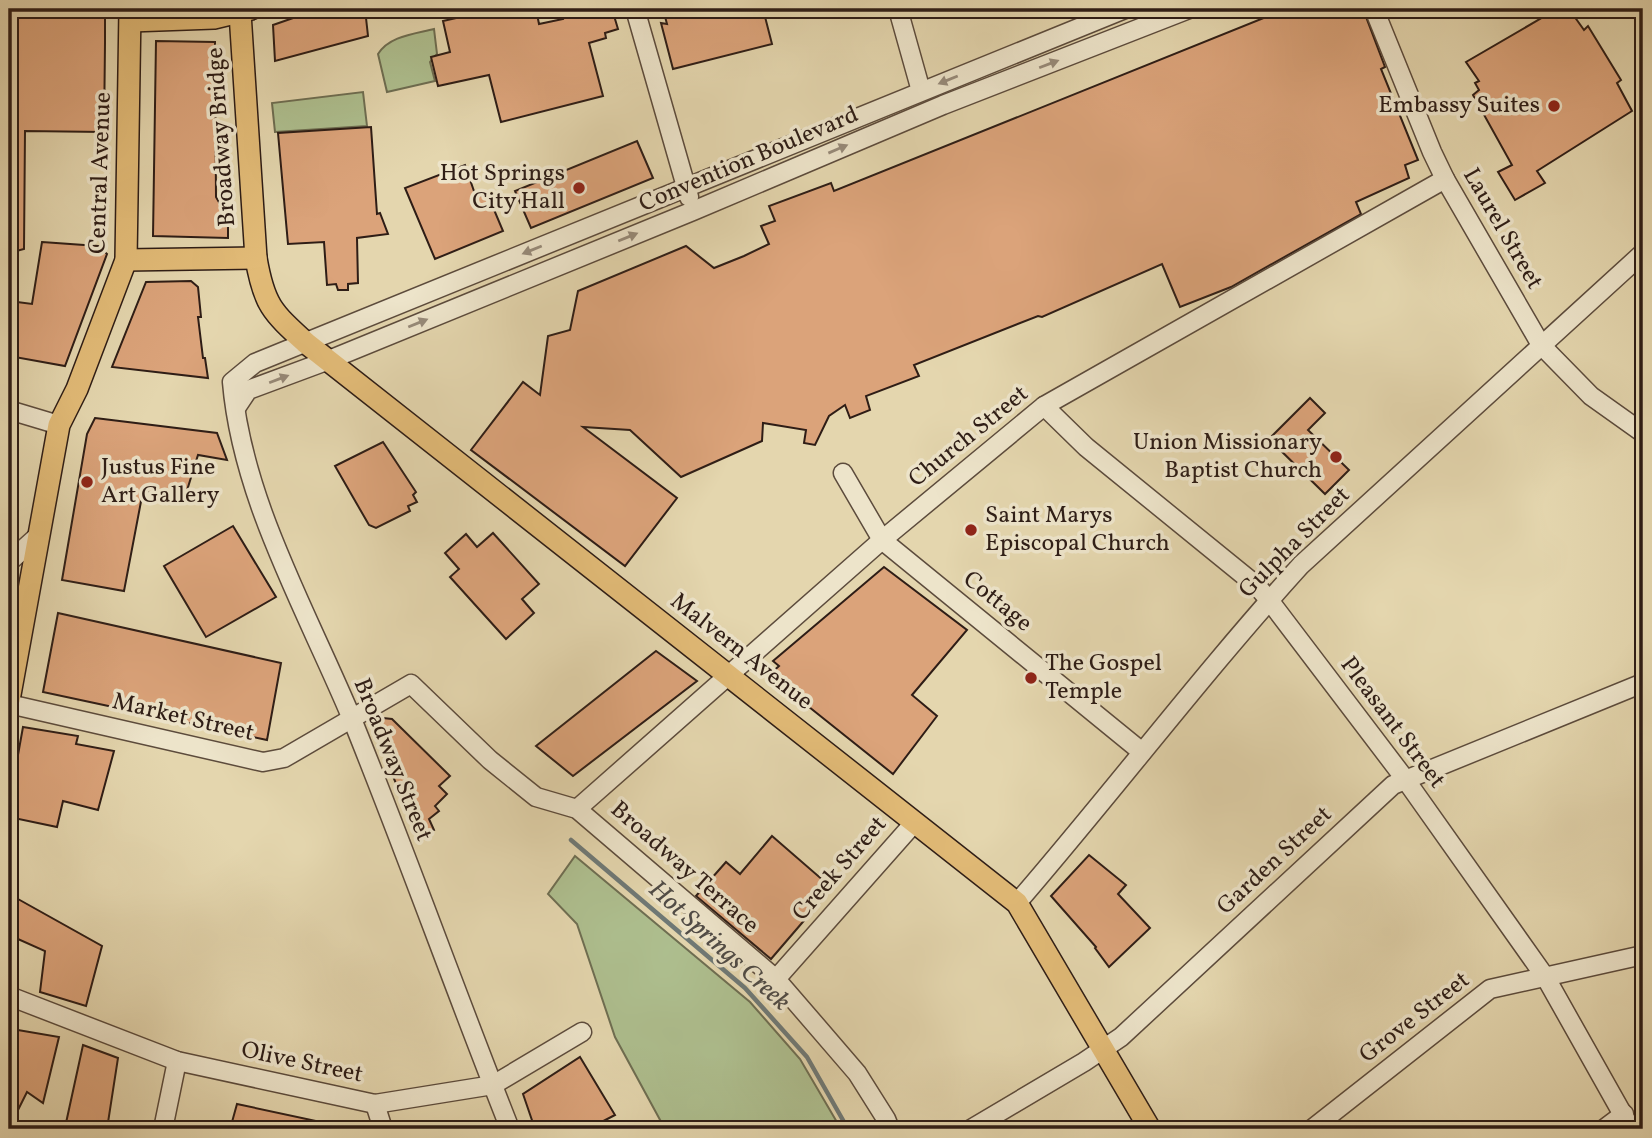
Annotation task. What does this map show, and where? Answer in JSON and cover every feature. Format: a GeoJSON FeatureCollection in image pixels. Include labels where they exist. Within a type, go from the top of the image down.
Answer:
{"type":"FeatureCollection","features":[{"type":"Feature","properties":{"kind":"main road"},"geometry":{"type":"LineString","coordinates":[[130,15],[245,11]]}},
{"type":"Feature","properties":{"kind":"main road","name":"Broadway Bridge"},"geometry":{"type":"LineString","coordinates":[[245,11],[256,258]]}},
{"type":"Feature","properties":{"kind":"main road","name":"Central Avenue"},"geometry":{"type":"LineString","coordinates":[[9,702],[59,425],[77,389],[126,260],[130,15]]}},
{"type":"Feature","properties":{"kind":"main road"},"geometry":{"type":"LineString","coordinates":[[126,260],[256,258]]}},
{"type":"Feature","properties":{"kind":"main road","name":"Malvern Avenue"},"geometry":{"type":"LineString","coordinates":[[256,258],[261,287],[275,314],[306,343],[1017,903],[1150,1129]]}},
{"type":"Feature","properties":{"kind":"street"},"geometry":{"type":"LineString","coordinates":[[635,9],[693,211]]}},
{"type":"Feature","properties":{"kind":"street"},"geometry":{"type":"LineString","coordinates":[[898,9],[921,91]]}},
{"type":"Feature","properties":{"kind":"street","name":"Convention Boulevard"},"geometry":{"type":"LineString","coordinates":[[306,343],[1125,9]]}},
{"type":"Feature","properties":{"kind":"street","name":"Convention Boulevard"},"geometry":{"type":"LineString","coordinates":[[329,359],[693,211],[943,105],[1189,9]]}},
{"type":"Feature","properties":{"kind":"street","name":"Laurel Street"},"geometry":{"type":"LineString","coordinates":[[1374,9],[1445,179],[1541,345],[1591,396],[1643,433]]}},
{"type":"Feature","properties":{"kind":"street","name":"Church Street"},"geometry":{"type":"LineString","coordinates":[[577,809],[883,540],[1044,406],[1445,179]]}},
{"type":"Feature","properties":{"kind":"street","name":"Gulpha Street"},"geometry":{"type":"LineString","coordinates":[[1017,903],[1301,565],[1643,253]]}},
{"type":"Feature","properties":{"kind":"street","name":"Broadway Street"},"geometry":{"type":"LineString","coordinates":[[306,343],[255,363],[232,382],[248,475],[308,622],[351,718],[510,1129]]}},
{"type":"Feature","properties":{"kind":"street"},"geometry":{"type":"LineString","coordinates":[[236,408],[248,390],[329,359]]}},
{"type":"Feature","properties":{"kind":"street","name":"Pleasant Street"},"geometry":{"type":"LineString","coordinates":[[1044,406],[1086,447],[1257,586],[1269,600],[1405,779],[1546,978],[1628,1122]]}},
{"type":"Feature","properties":{"kind":"street"},"geometry":{"type":"LineString","coordinates":[[9,410],[59,425]]}},
{"type":"Feature","properties":{"kind":"street","name":"Cottage"},"geometry":{"type":"LineString","coordinates":[[843,473],[883,540],[1142,752]]}},
{"type":"Feature","properties":{"kind":"street"},"geometry":{"type":"LineString","coordinates":[[9,562],[39,535]]}},
{"type":"Feature","properties":{"kind":"street","name":"Garden Street"},"geometry":{"type":"LineString","coordinates":[[971,1129],[1103,1050],[1131,1028],[1393,785],[1643,683]]}},
{"type":"Feature","properties":{"kind":"street","name":"Market Street"},"geometry":{"type":"LineString","coordinates":[[9,702],[263,762],[284,758],[411,684]]}},
{"type":"Feature","properties":{"kind":"street","name":"Broadway Terrace"},"geometry":{"type":"LineString","coordinates":[[411,684],[490,760],[536,797],[577,809],[776,979],[858,1073],[890,1129]]}},
{"type":"Feature","properties":{"kind":"street","name":"Creek Street"},"geometry":{"type":"LineString","coordinates":[[776,979],[914,823]]}},
{"type":"Feature","properties":{"kind":"street","name":"Grove Street"},"geometry":{"type":"LineString","coordinates":[[1312,1129],[1490,989],[1643,955]]}},
{"type":"Feature","properties":{"kind":"street","name":"Olive Street"},"geometry":{"type":"LineString","coordinates":[[9,996],[177,1061],[375,1104],[493,1085],[582,1032]]}},
{"type":"Feature","properties":{"kind":"street"},"geometry":{"type":"LineString","coordinates":[[163,1129],[177,1061]]}},
{"type":"Feature","properties":{"kind":"street"},"geometry":{"type":"LineString","coordinates":[[375,1104],[383,1129]]}},
{"type":"Feature","properties":{"kind":"street"},"geometry":{"type":"LineString","coordinates":[[1604,1129],[1628,1122]]}},
{"type":"Feature","properties":{"kind":"green space"},"geometry":{"type":"Polygon","coordinates":[[[434,29],[437,54],[430,62],[435,81],[387,92],[378,54],[395,39],[434,29]]]}},
{"type":"Feature","properties":{"kind":"green space"},"geometry":{"type":"Polygon","coordinates":[[[363,92],[367,126],[275,132],[272,103],[363,92]]]}},
{"type":"Feature","properties":{"kind":"green space"},"geometry":{"type":"Polygon","coordinates":[[[575,856],[750,1002],[800,1059],[841,1129],[665,1129],[615,1037],[577,924],[548,894],[575,856]]]}},
{"type":"Feature","properties":{"kind":"building"},"geometry":{"type":"Polygon","coordinates":[[[9,9],[105,9],[105,43],[104,132],[25,131],[24,249],[9,253],[9,9]]]}},
{"type":"Feature","properties":{"kind":"building"},"geometry":{"type":"Polygon","coordinates":[[[319,9],[365,9],[368,36],[275,61],[273,25],[319,9]]]}},
{"type":"Feature","properties":{"kind":"building"},"geometry":{"type":"Polygon","coordinates":[[[473,9],[523,9],[525,17],[537,14],[539,24],[563,19],[561,9],[612,9],[618,29],[605,33],[606,38],[589,43],[603,96],[501,122],[489,75],[438,86],[431,57],[450,52],[443,21],[474,14],[473,9]]]}},
{"type":"Feature","properties":{"kind":"building"},"geometry":{"type":"Polygon","coordinates":[[[663,9],[763,9],[772,44],[673,69],[661,23],[667,24],[663,9]]]}},
{"type":"Feature","properties":{"kind":"building"},"geometry":{"type":"Polygon","coordinates":[[[1286,9],[1363,9],[1385,67],[1381,69],[1418,160],[1405,165],[1409,178],[1356,202],[1361,214],[1231,287],[1180,307],[1162,264],[1042,317],[1038,316],[914,365],[919,376],[866,396],[870,410],[850,418],[845,405],[829,416],[815,445],[804,443],[806,430],[763,423],[762,441],[681,477],[630,430],[583,427],[677,498],[625,566],[471,450],[523,382],[540,395],[548,336],[570,330],[578,291],[686,246],[714,268],[769,244],[761,226],[775,221],[769,206],[831,183],[834,191],[1286,9]]]}},
{"type":"Feature","properties":{"kind":"building","name":"Embassy Suites"},"geometry":{"type":"Polygon","coordinates":[[[1557,9],[1569,9],[1584,30],[1588,26],[1621,80],[1617,83],[1632,111],[1537,171],[1545,183],[1515,200],[1498,172],[1512,165],[1473,95],[1479,90],[1475,83],[1479,81],[1466,62],[1557,9]]]}},
{"type":"Feature","properties":{"kind":"building"},"geometry":{"type":"Polygon","coordinates":[[[156,41],[215,42],[216,197],[228,218],[228,238],[153,236],[156,41]]]}},
{"type":"Feature","properties":{"kind":"building"},"geometry":{"type":"Polygon","coordinates":[[[371,127],[377,214],[380,213],[388,234],[357,238],[358,283],[348,284],[348,290],[338,290],[336,284],[327,285],[324,242],[288,244],[278,133],[371,127]]]}},
{"type":"Feature","properties":{"kind":"building"},"geometry":{"type":"Polygon","coordinates":[[[637,141],[653,178],[531,228],[515,191],[637,141]]]}},
{"type":"Feature","properties":{"kind":"building"},"geometry":{"type":"Polygon","coordinates":[[[465,165],[476,197],[487,193],[503,231],[435,259],[405,188],[465,165]]]}},
{"type":"Feature","properties":{"kind":"building"},"geometry":{"type":"Polygon","coordinates":[[[42,242],[98,246],[107,254],[65,366],[9,356],[9,301],[32,304],[42,242]]]}},
{"type":"Feature","properties":{"kind":"building"},"geometry":{"type":"Polygon","coordinates":[[[191,281],[198,287],[201,317],[198,317],[208,378],[112,367],[146,282],[191,281]]]}},
{"type":"Feature","properties":{"kind":"building"},"geometry":{"type":"Polygon","coordinates":[[[1310,398],[1325,413],[1308,430],[1349,470],[1325,494],[1269,439],[1310,398]]]}},
{"type":"Feature","properties":{"kind":"building"},"geometry":{"type":"Polygon","coordinates":[[[95,418],[217,433],[227,460],[198,455],[184,500],[143,491],[124,591],[62,580],[87,434],[95,418]]]}},
{"type":"Feature","properties":{"kind":"building"},"geometry":{"type":"Polygon","coordinates":[[[383,442],[416,492],[413,495],[417,502],[408,506],[410,511],[376,528],[369,525],[335,466],[383,442]]]}},
{"type":"Feature","properties":{"kind":"building"},"geometry":{"type":"Polygon","coordinates":[[[233,526],[276,597],[206,637],[164,566],[233,526]]]}},
{"type":"Feature","properties":{"kind":"building"},"geometry":{"type":"Polygon","coordinates":[[[493,533],[539,584],[522,599],[534,613],[506,639],[450,577],[459,569],[445,553],[466,534],[477,547],[493,533]]]}},
{"type":"Feature","properties":{"kind":"building"},"geometry":{"type":"Polygon","coordinates":[[[884,567],[967,630],[912,695],[937,716],[893,774],[769,675],[779,666],[773,661],[884,567]]]}},
{"type":"Feature","properties":{"kind":"building"},"geometry":{"type":"Polygon","coordinates":[[[58,613],[281,663],[267,740],[43,692],[58,613]]]}},
{"type":"Feature","properties":{"kind":"building"},"geometry":{"type":"Polygon","coordinates":[[[656,651],[697,681],[573,776],[536,746],[656,651]]]}},
{"type":"Feature","properties":{"kind":"building"},"geometry":{"type":"Polygon","coordinates":[[[383,718],[392,719],[450,776],[439,786],[447,794],[435,806],[439,811],[429,819],[434,830],[418,836],[374,731],[376,722],[383,718]]]}},
{"type":"Feature","properties":{"kind":"building"},"geometry":{"type":"Polygon","coordinates":[[[23,727],[78,736],[76,744],[114,751],[98,810],[63,801],[57,827],[9,817],[23,727]]]}},
{"type":"Feature","properties":{"kind":"building"},"geometry":{"type":"Polygon","coordinates":[[[772,836],[832,888],[771,959],[696,896],[726,862],[740,874],[772,836]]]}},
{"type":"Feature","properties":{"kind":"building"},"geometry":{"type":"Polygon","coordinates":[[[1089,855],[1126,885],[1118,894],[1150,928],[1109,967],[1096,947],[1051,896],[1089,855]]]}},
{"type":"Feature","properties":{"kind":"building"},"geometry":{"type":"Polygon","coordinates":[[[9,894],[102,946],[86,1006],[40,992],[45,951],[9,935],[9,894]]]}},
{"type":"Feature","properties":{"kind":"building"},"geometry":{"type":"Polygon","coordinates":[[[12,1029],[59,1037],[43,1103],[27,1092],[9,1128],[9,1041],[12,1029]]]}},
{"type":"Feature","properties":{"kind":"building"},"geometry":{"type":"Polygon","coordinates":[[[83,1045],[118,1058],[107,1129],[81,1129],[66,1123],[83,1045]]]}},
{"type":"Feature","properties":{"kind":"building"},"geometry":{"type":"Polygon","coordinates":[[[580,1057],[615,1115],[588,1129],[535,1129],[523,1094],[580,1057]]]}},
{"type":"Feature","properties":{"kind":"building"},"geometry":{"type":"Polygon","coordinates":[[[237,1104],[330,1124],[329,1129],[234,1129],[236,1125],[232,1122],[237,1104]]]}},
{"type":"Feature","properties":{"kind":"waterway","name":"Hot Springs Creek"},"geometry":{"type":"LineString","coordinates":[[571,840],[745,988],[807,1057],[848,1129]]}},
{"type":"Feature","properties":{"kind":"place","name":"Embassy Suites"},"geometry":{"type":"Point","coordinates":[1554,106]}},
{"type":"Feature","properties":{"kind":"place","name":"Hot Springs City Hall"},"geometry":{"type":"Point","coordinates":[579,188]}},
{"type":"Feature","properties":{"kind":"place","name":"Union Missionary Baptist Church"},"geometry":{"type":"Point","coordinates":[1336,457]}},
{"type":"Feature","properties":{"kind":"place","name":"Justus Fine Art Gallery"},"geometry":{"type":"Point","coordinates":[87,482]}},
{"type":"Feature","properties":{"kind":"place","name":"Saint Marys Episcopal Church"},"geometry":{"type":"Point","coordinates":[971,530]}},
{"type":"Feature","properties":{"kind":"place","name":"The Gospel Temple"},"geometry":{"type":"Point","coordinates":[1031,678]}}]}
